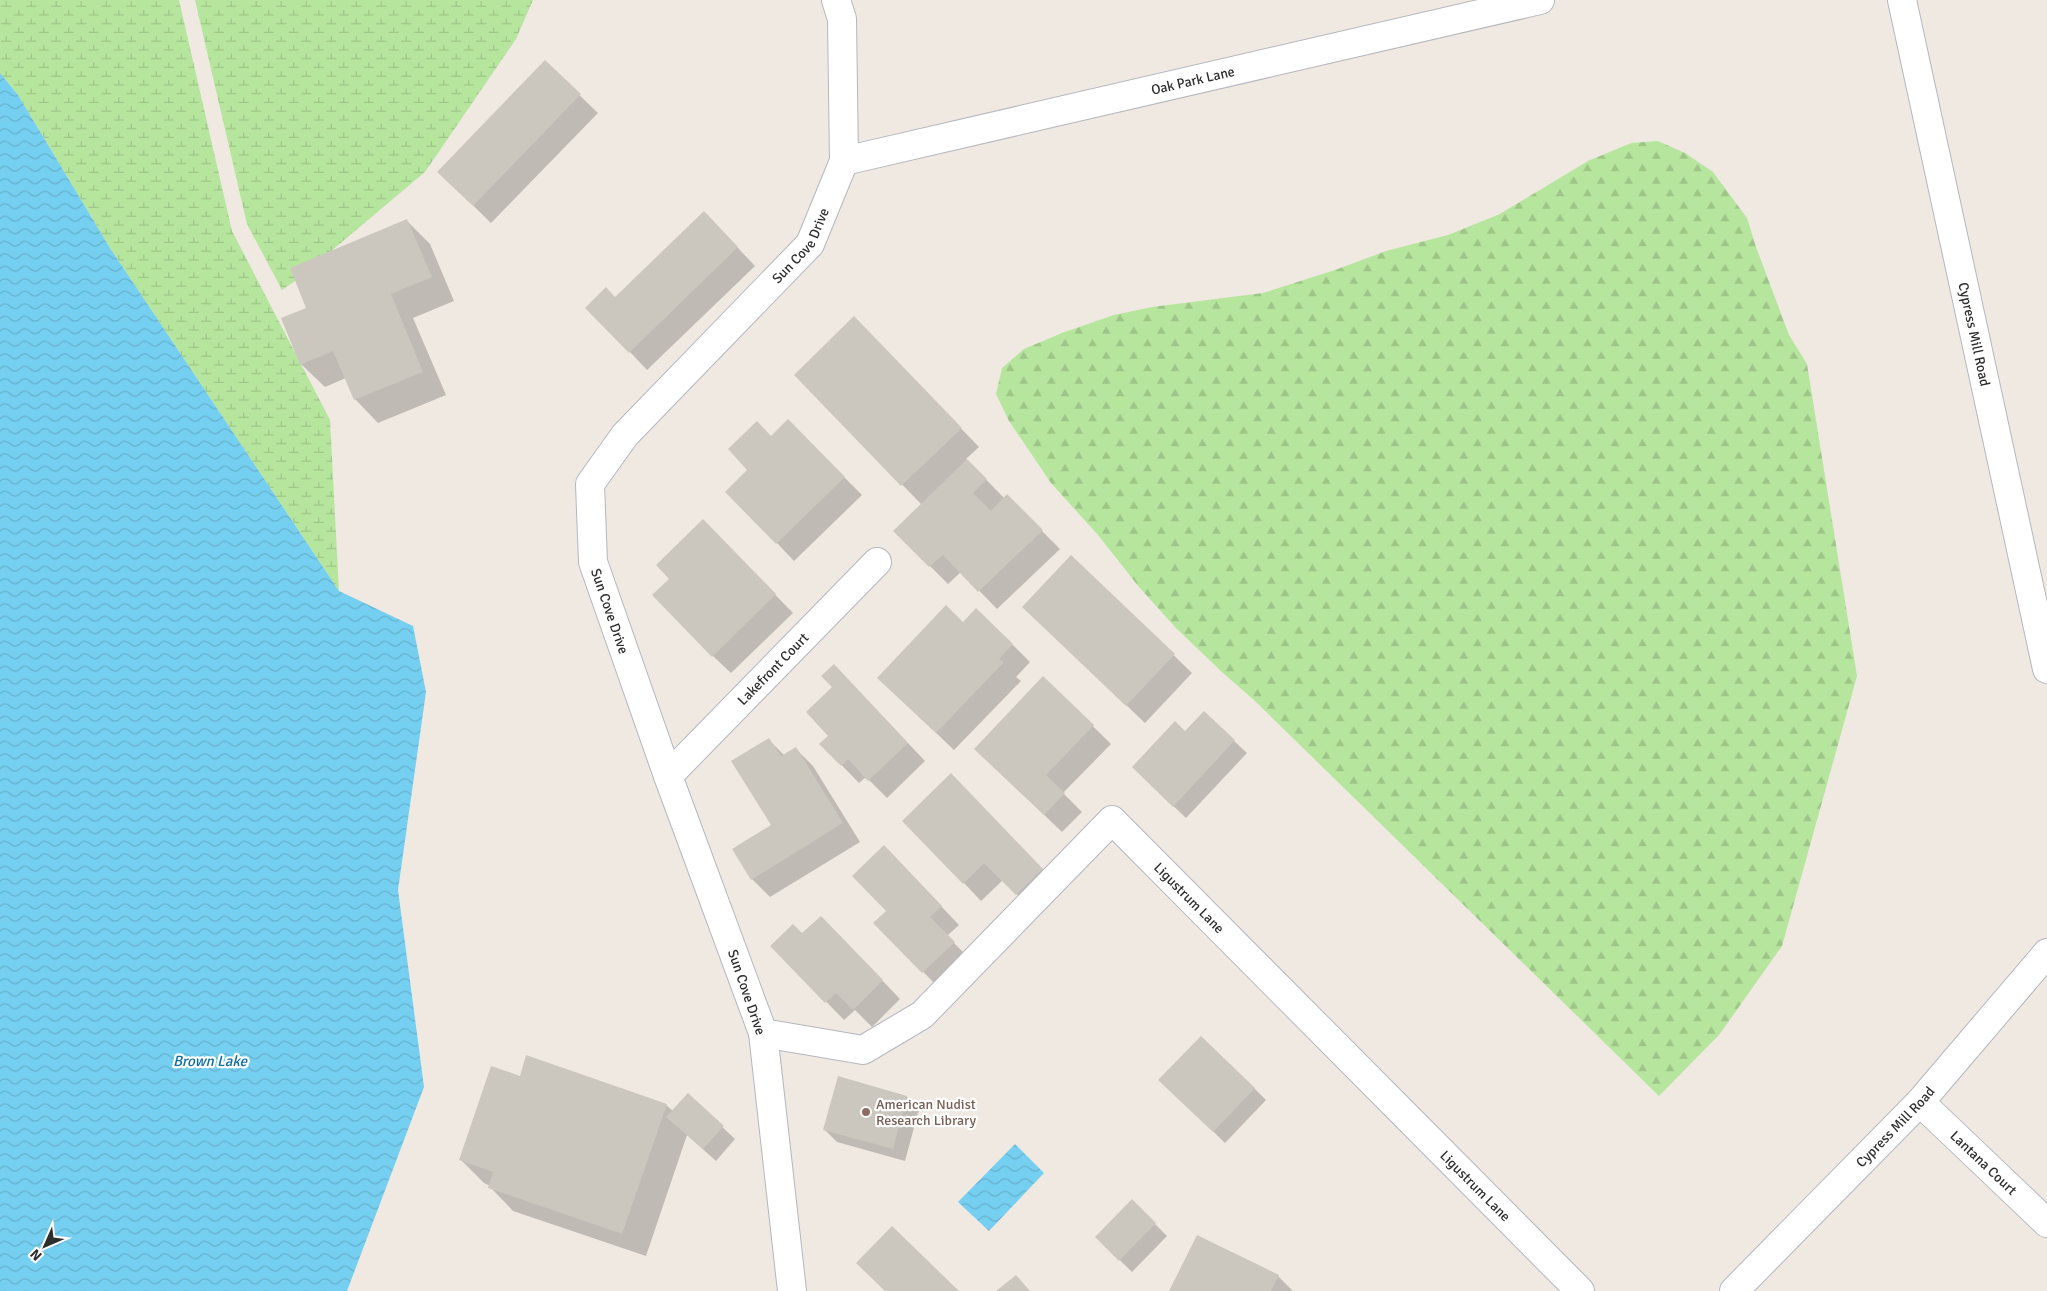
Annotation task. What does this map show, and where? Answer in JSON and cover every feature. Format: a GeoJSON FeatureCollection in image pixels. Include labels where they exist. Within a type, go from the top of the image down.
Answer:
{"type":"FeatureCollection","features":[{"type":"Feature","properties":{"kind":"street","name":"Sun Cove Drive"},"geometry":{"type":"LineString","coordinates":[[792,1291],[764,1033],[668,776],[593,562],[590,484],[625,435],[810,244],[844,161],[842,19],[836,0]]}},
{"type":"Feature","properties":{"kind":"street","name":"Oak Park Lane"},"geometry":{"type":"LineString","coordinates":[[844,161],[1540,0]]}},
{"type":"Feature","properties":{"kind":"street","name":"Cypress Mill Road"},"geometry":{"type":"LineString","coordinates":[[1902,0],[2047,669]]}},
{"type":"Feature","properties":{"kind":"street","name":"Lakefront Court"},"geometry":{"type":"LineString","coordinates":[[668,776],[877,562]]}},
{"type":"Feature","properties":{"kind":"street","name":"Ligustrum Lane"},"geometry":{"type":"LineString","coordinates":[[764,1033],[863,1050],[922,1015],[1112,820],[1580,1291]]}},
{"type":"Feature","properties":{"kind":"street","name":"Cypress Mill Road"},"geometry":{"type":"LineString","coordinates":[[1734,1291],[1920,1102],[2047,953]]}},
{"type":"Feature","properties":{"kind":"street","name":"Lantana Court"},"geometry":{"type":"LineString","coordinates":[[1920,1102],[2047,1223]]}},
{"type":"Feature","properties":{"kind":"green space"},"geometry":{"type":"Polygon","coordinates":[[[0,0],[179,0],[232,231],[330,420],[339,591],[110,248],[18,95],[0,73],[0,0]]]}},
{"type":"Feature","properties":{"kind":"green space"},"geometry":{"type":"Polygon","coordinates":[[[195,0],[533,0],[516,39],[425,172],[298,279],[282,290],[247,224],[195,0]]]}},
{"type":"Feature","properties":{"kind":"green space"},"geometry":{"type":"Polygon","coordinates":[[[1658,141],[1685,153],[1713,172],[1747,218],[1789,335],[1807,364],[1857,676],[1782,946],[1719,1035],[1659,1096],[1254,700],[1176,628],[1139,587],[1098,535],[1051,483],[1009,421],[996,394],[1002,368],[1024,349],[1062,333],[1114,315],[1152,307],[1263,293],[1335,270],[1386,251],[1448,235],[1500,214],[1588,161],[1631,143],[1658,141]]]}},
{"type":"Feature","properties":{"kind":"water","name":"Brown Lake"},"geometry":{"type":"Polygon","coordinates":[[[0,73],[18,95],[110,248],[339,591],[413,626],[426,692],[398,890],[424,1087],[347,1291],[0,1291],[0,73]]]}},
{"type":"Feature","properties":{"kind":"water"},"geometry":{"type":"Polygon","coordinates":[[[1015,1144],[1044,1173],[989,1231],[958,1202],[1015,1144]]]}},
{"type":"Feature","properties":{"kind":"building"},"geometry":{"type":"Polygon","coordinates":[[[545,60],[581,94],[473,206],[437,172],[545,60]]]}},
{"type":"Feature","properties":{"kind":"building"},"geometry":{"type":"Polygon","coordinates":[[[704,211],[738,247],[629,353],[585,308],[606,287],[615,297],[704,211]]]}},
{"type":"Feature","properties":{"kind":"building"},"geometry":{"type":"Polygon","coordinates":[[[407,219],[432,277],[391,294],[423,372],[354,400],[333,351],[300,365],[281,318],[306,308],[290,268],[407,219]]]}},
{"type":"Feature","properties":{"kind":"building"},"geometry":{"type":"Polygon","coordinates":[[[854,316],[962,428],[901,486],[794,375],[854,316]]]}},
{"type":"Feature","properties":{"kind":"building"},"geometry":{"type":"Polygon","coordinates":[[[788,419],[845,477],[776,544],[725,492],[747,470],[728,449],[757,421],[771,436],[788,419]]]}},
{"type":"Feature","properties":{"kind":"building"},"geometry":{"type":"Polygon","coordinates":[[[967,459],[987,479],[973,493],[991,511],[1007,494],[1043,530],[978,592],[943,555],[929,567],[893,531],[967,459]]]}},
{"type":"Feature","properties":{"kind":"building"},"geometry":{"type":"Polygon","coordinates":[[[703,519],[776,594],[712,657],[652,595],[669,579],[656,565],[703,519]]]}},
{"type":"Feature","properties":{"kind":"building"},"geometry":{"type":"Polygon","coordinates":[[[1071,555],[1175,654],[1126,706],[1022,607],[1071,555]]]}},
{"type":"Feature","properties":{"kind":"building"},"geometry":{"type":"Polygon","coordinates":[[[946,605],[963,622],[976,608],[1013,644],[999,659],[1004,662],[936,733],[877,678],[946,605]]]}},
{"type":"Feature","properties":{"kind":"building"},"geometry":{"type":"Polygon","coordinates":[[[834,664],[908,743],[868,781],[848,759],[841,766],[819,744],[828,736],[806,712],[832,687],[821,676],[834,664]]]}},
{"type":"Feature","properties":{"kind":"building"},"geometry":{"type":"Polygon","coordinates":[[[1043,676],[1094,725],[1046,775],[1065,793],[1044,815],[974,749],[1043,676]]]}},
{"type":"Feature","properties":{"kind":"building"},"geometry":{"type":"Polygon","coordinates":[[[1204,711],[1235,740],[1173,807],[1132,767],[1175,721],[1185,731],[1204,711]]]}},
{"type":"Feature","properties":{"kind":"building"},"geometry":{"type":"Polygon","coordinates":[[[769,738],[781,756],[796,747],[843,823],[751,880],[732,849],[771,825],[731,761],[769,738]]]}},
{"type":"Feature","properties":{"kind":"building"},"geometry":{"type":"Polygon","coordinates":[[[951,773],[1043,869],[1016,895],[984,863],[963,884],[902,821],[951,773]]]}},
{"type":"Feature","properties":{"kind":"building"},"geometry":{"type":"Polygon","coordinates":[[[884,845],[942,906],[930,917],[955,942],[922,973],[873,923],[886,911],[852,876],[884,845]]]}},
{"type":"Feature","properties":{"kind":"building"},"geometry":{"type":"Polygon","coordinates":[[[821,916],[883,980],[853,1010],[836,993],[825,1003],[770,946],[793,924],[802,933],[821,916]]]}},
{"type":"Feature","properties":{"kind":"building"},"geometry":{"type":"Polygon","coordinates":[[[1201,1036],[1255,1088],[1213,1132],[1158,1080],[1201,1036]]]}},
{"type":"Feature","properties":{"kind":"building"},"geometry":{"type":"Polygon","coordinates":[[[526,1055],[667,1104],[622,1234],[488,1188],[493,1172],[459,1160],[491,1066],[520,1076],[526,1055]]]}},
{"type":"Feature","properties":{"kind":"building"},"geometry":{"type":"Polygon","coordinates":[[[838,1076],[907,1096],[893,1149],[823,1130],[838,1076]]]}},
{"type":"Feature","properties":{"kind":"building"},"geometry":{"type":"Polygon","coordinates":[[[688,1093],[724,1126],[703,1149],[666,1117],[688,1093]]]}},
{"type":"Feature","properties":{"kind":"building"},"geometry":{"type":"Polygon","coordinates":[[[1132,1199],[1156,1223],[1119,1261],[1095,1237],[1132,1199]]]}},
{"type":"Feature","properties":{"kind":"building"},"geometry":{"type":"Polygon","coordinates":[[[892,1226],[959,1291],[885,1291],[856,1263],[892,1226]]]}},
{"type":"Feature","properties":{"kind":"building"},"geometry":{"type":"Polygon","coordinates":[[[1197,1235],[1279,1275],[1271,1291],[1169,1291],[1197,1235]]]}},
{"type":"Feature","properties":{"kind":"building"},"geometry":{"type":"Polygon","coordinates":[[[1016,1275],[1030,1291],[996,1291],[1016,1275]]]}},
{"type":"Feature","properties":{"kind":"place","name":"American Nudist Research Library"},"geometry":{"type":"Point","coordinates":[866,1112]}}]}
